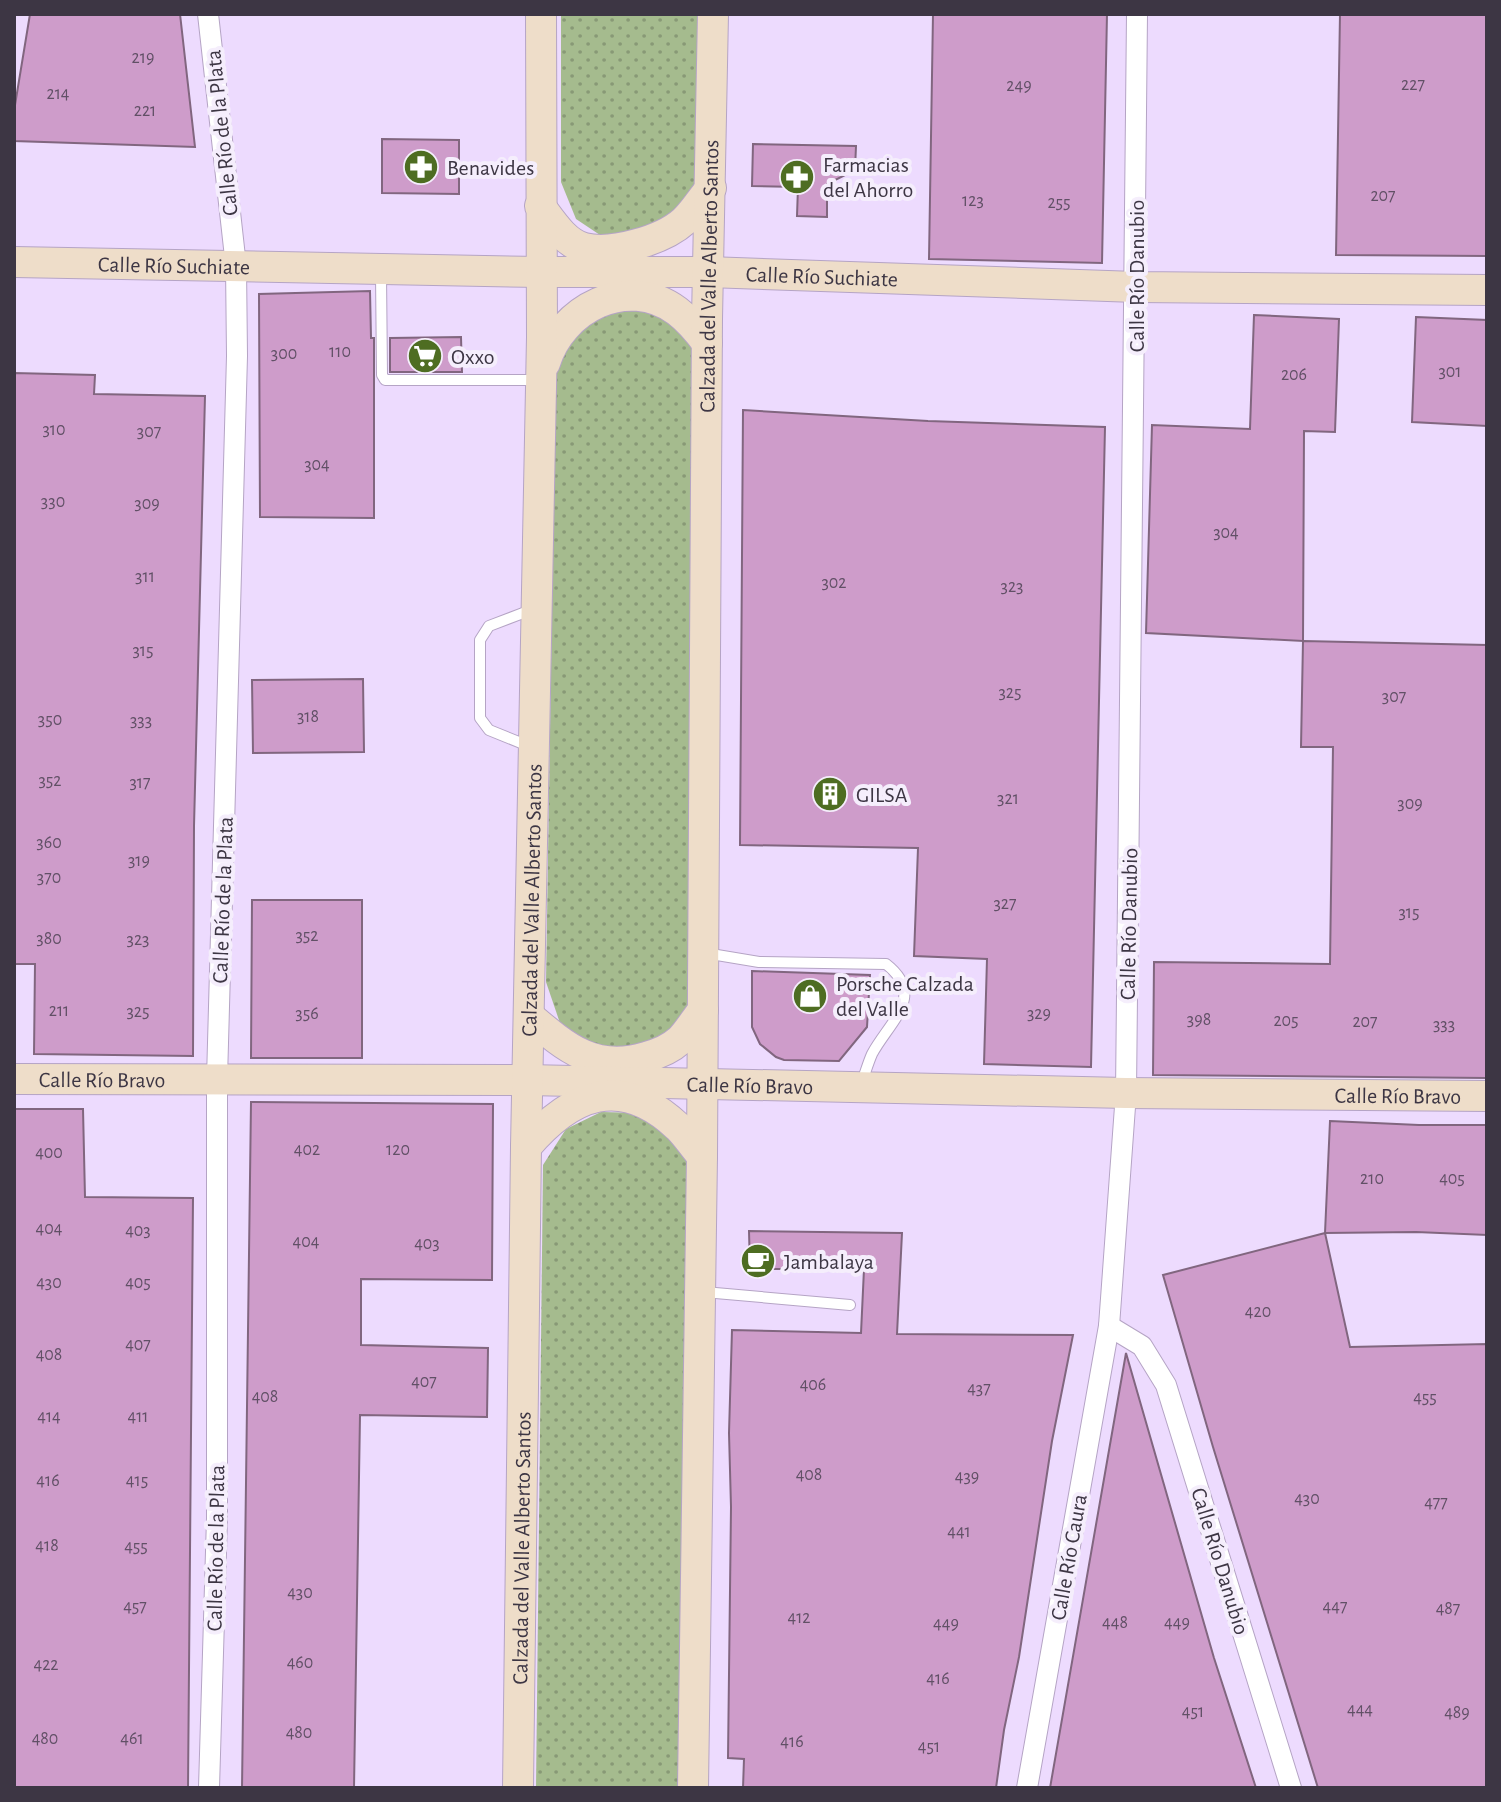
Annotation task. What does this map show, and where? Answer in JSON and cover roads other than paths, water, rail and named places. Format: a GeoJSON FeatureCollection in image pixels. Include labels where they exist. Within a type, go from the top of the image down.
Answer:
{"type":"FeatureCollection","features":[{"type":"Feature","properties":{"kind":"main road","name":"Calzada del Valle Alberto Santos"},"geometry":{"type":"LineString","coordinates":[[518,1788],[540,380],[541,14]]}},
{"type":"Feature","properties":{"kind":"main road","name":"Calzada del Valle Alberto Santos"},"geometry":{"type":"LineString","coordinates":[[693,1788],[713,14]]}},
{"type":"Feature","properties":{"kind":"main road"},"geometry":{"type":"LineString","coordinates":[[540,206],[560,233],[583,248],[620,248],[651,240],[683,222],[711,188]]}},
{"type":"Feature","properties":{"kind":"main road","name":"Calle Río Suchiate"},"geometry":{"type":"LineString","coordinates":[[14,262],[540,272],[708,272],[1136,287],[1487,290]]}},
{"type":"Feature","properties":{"kind":"main road"},"geometry":{"type":"LineString","coordinates":[[540,380],[549,351],[566,323],[592,304],[623,296],[650,298],[675,310],[707,343]]}},
{"type":"Feature","properties":{"kind":"main road"},"geometry":{"type":"LineString","coordinates":[[529,1016],[581,1055],[595,1061],[613,1062],[635,1061],[658,1054],[680,1040],[703,1010]]}},
{"type":"Feature","properties":{"kind":"main road","name":"Calle Río Bravo"},"geometry":{"type":"LineString","coordinates":[[14,1079],[528,1080],[1126,1093],[1487,1096]]}},
{"type":"Feature","properties":{"kind":"main road"},"geometry":{"type":"LineString","coordinates":[[526,1147],[545,1124],[577,1102],[599,1095],[626,1097],[647,1105],[677,1127],[702,1156]]}},
{"type":"Feature","properties":{"kind":"street","name":"Calle Río de la Plata"},"geometry":{"type":"LineString","coordinates":[[208,14],[236,266],[237,356],[217,1079],[217,1518],[209,1788]]}},
{"type":"Feature","properties":{"kind":"street","name":"Calle Río Danubio"},"geometry":{"type":"LineString","coordinates":[[1137,14],[1126,1093],[1109,1326],[1142,1346],[1166,1385],[1291,1788]]}},
{"type":"Feature","properties":{"kind":"street","name":"Calle Río Caura"},"geometry":{"type":"LineString","coordinates":[[1027,1788],[1109,1326]]}},
{"type":"Feature","properties":{"kind":"lane"},"geometry":{"type":"LineString","coordinates":[[381,269],[382,375],[385,380],[540,380]]}},
{"type":"Feature","properties":{"kind":"lane"},"geometry":{"type":"LineString","coordinates":[[534,748],[489,730],[480,718],[480,640],[489,626],[537,607]]}},
{"type":"Feature","properties":{"kind":"lane"},"geometry":{"type":"LineString","coordinates":[[703,953],[759,962],[886,964],[897,972],[904,985],[902,1009],[872,1054],[860,1087]]}},
{"type":"Feature","properties":{"kind":"lane"},"geometry":{"type":"LineString","coordinates":[[700,1292],[850,1305]]}},
{"type":"Feature","properties":{"kind":"place","name":"Benavides"},"geometry":{"type":"Point","coordinates":[421,167]}},
{"type":"Feature","properties":{"kind":"place","name":"Farmacias del Ahorro"},"geometry":{"type":"Point","coordinates":[797,177]}},
{"type":"Feature","properties":{"kind":"place","name":"Oxxo"},"geometry":{"type":"Point","coordinates":[425,356]}},
{"type":"Feature","properties":{"kind":"place","name":"GILSA"},"geometry":{"type":"Point","coordinates":[830,794]}},
{"type":"Feature","properties":{"kind":"place","name":"Porsche Calzada del Valle"},"geometry":{"type":"Point","coordinates":[810,996]}},
{"type":"Feature","properties":{"kind":"place","name":"Jambalaya"},"geometry":{"type":"Point","coordinates":[758,1261]}}]}
